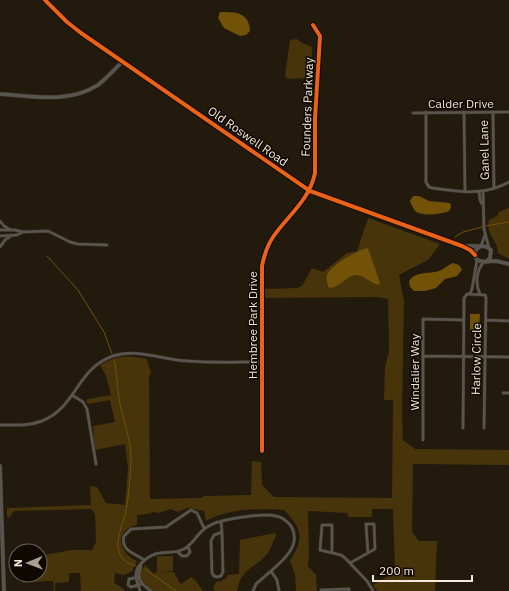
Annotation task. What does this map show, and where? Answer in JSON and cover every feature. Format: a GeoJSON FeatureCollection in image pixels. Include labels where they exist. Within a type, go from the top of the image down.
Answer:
{"type":"FeatureCollection","features":[{"type":"Feature","properties":{"kind":"street","name":"Old Roswell Road"},"geometry":{"type":"LineString","coordinates":[[46,0],[72,25],[310,190],[462,246],[470,250],[475,255]]}},
{"type":"Feature","properties":{"kind":"street","name":"Founders Parkway"},"geometry":{"type":"LineString","coordinates":[[310,190],[315,173],[315,119],[320,36],[313,25]]}},
{"type":"Feature","properties":{"kind":"street"},"geometry":{"type":"LineString","coordinates":[[0,94],[54,98],[74,95],[88,90],[98,84],[123,61]]}},
{"type":"Feature","properties":{"kind":"street","name":"Calder Drive"},"geometry":{"type":"LineString","coordinates":[[413,112],[509,112]]}},
{"type":"Feature","properties":{"kind":"street"},"geometry":{"type":"LineString","coordinates":[[426,112],[427,186],[431,188],[465,192],[481,192],[509,182]]}},
{"type":"Feature","properties":{"kind":"street"},"geometry":{"type":"LineString","coordinates":[[464,112],[465,192]]}},
{"type":"Feature","properties":{"kind":"street","name":"Ganel Lane"},"geometry":{"type":"LineString","coordinates":[[493,112],[494,188]]}},
{"type":"Feature","properties":{"kind":"street","name":"Hembree Park Drive"},"geometry":{"type":"LineString","coordinates":[[262,450],[261,276],[264,258],[268,246],[274,237],[310,190]]}},
{"type":"Feature","properties":{"kind":"street"},"geometry":{"type":"LineString","coordinates":[[481,192],[480,200],[483,204],[485,235],[491,253],[501,262]]}},
{"type":"Feature","properties":{"kind":"street"},"geometry":{"type":"LineString","coordinates":[[0,221],[4,226],[11,230]]}},
{"type":"Feature","properties":{"kind":"street"},"geometry":{"type":"LineString","coordinates":[[0,230],[23,232],[48,231],[70,242],[78,244],[107,245]]}},
{"type":"Feature","properties":{"kind":"street"},"geometry":{"type":"LineString","coordinates":[[0,236],[12,236],[23,232]]}},
{"type":"Feature","properties":{"kind":"street"},"geometry":{"type":"LineString","coordinates":[[485,235],[480,246],[476,249],[475,255],[477,260],[481,262],[501,262],[509,264]]}},
{"type":"Feature","properties":{"kind":"street"},"geometry":{"type":"LineString","coordinates":[[0,247],[5,240],[12,236]]}},
{"type":"Feature","properties":{"kind":"street","name":"Old Roswell Road"},"geometry":{"type":"LineString","coordinates":[[462,246],[485,246],[489,248]]}},
{"type":"Feature","properties":{"kind":"street"},"geometry":{"type":"LineString","coordinates":[[485,262],[490,258],[491,253]]}},
{"type":"Feature","properties":{"kind":"street","name":"Harlow Circle"},"geometry":{"type":"LineString","coordinates":[[463,428],[464,298],[466,295],[470,294],[472,289],[477,260]]}},
{"type":"Feature","properties":{"kind":"street","name":"Harlow Circle"},"geometry":{"type":"LineString","coordinates":[[484,428],[486,298],[485,295],[480,294],[477,288],[479,268],[485,262]]}},
{"type":"Feature","properties":{"kind":"street"},"geometry":{"type":"LineString","coordinates":[[470,294],[480,294]]}},
{"type":"Feature","properties":{"kind":"street","name":"Windalier Way"},"geometry":{"type":"LineString","coordinates":[[423,440],[423,319],[464,320]]}},
{"type":"Feature","properties":{"kind":"street"},"geometry":{"type":"LineString","coordinates":[[486,320],[509,321]]}},
{"type":"Feature","properties":{"kind":"street"},"geometry":{"type":"LineString","coordinates":[[0,425],[26,425],[43,420],[59,410],[92,368],[106,359],[121,354],[138,354],[190,362],[261,362]]}},
{"type":"Feature","properties":{"kind":"street"},"geometry":{"type":"LineString","coordinates":[[423,356],[509,357]]}},
{"type":"Feature","properties":{"kind":"street"},"geometry":{"type":"LineString","coordinates":[[502,393],[509,393]]}},
{"type":"Feature","properties":{"kind":"street"},"geometry":{"type":"LineString","coordinates":[[72,395],[82,402],[87,409],[96,464]]}},
{"type":"Feature","properties":{"kind":"street"},"geometry":{"type":"LineString","coordinates":[[0,466],[4,591]]}},
{"type":"Feature","properties":{"kind":"street"},"geometry":{"type":"LineString","coordinates":[[144,560],[127,550],[124,544],[124,536],[131,529],[166,528],[191,510],[197,513],[204,528]]}},
{"type":"Feature","properties":{"kind":"street"},"geometry":{"type":"LineString","coordinates":[[140,591],[137,577],[141,565],[144,560],[156,553],[178,552],[188,546],[204,528],[221,521],[271,515],[280,517],[288,522],[294,533],[293,546],[285,559],[256,584],[253,591]]}},
{"type":"Feature","properties":{"kind":"street"},"geometry":{"type":"LineString","coordinates":[[221,521],[222,532],[223,572],[222,576],[217,578],[212,573],[210,541],[214,535],[222,532]]}},
{"type":"Feature","properties":{"kind":"street"},"geometry":{"type":"LineString","coordinates":[[350,563],[368,554],[375,549],[374,524],[366,524],[368,554]]}},
{"type":"Feature","properties":{"kind":"street"},"geometry":{"type":"LineString","coordinates":[[332,553],[332,525],[322,525],[320,550],[332,553],[340,555],[367,581],[373,591]]}},
{"type":"Feature","properties":{"kind":"street"},"geometry":{"type":"LineString","coordinates":[[178,552],[182,556],[187,556],[190,552],[188,546]]}},
{"type":"Feature","properties":{"kind":"street"},"geometry":{"type":"LineString","coordinates":[[271,571],[277,580],[279,591]]}},
{"type":"Feature","properties":{"kind":"street"},"geometry":{"type":"LineString","coordinates":[[137,577],[142,584],[151,591]]}},
{"type":"Feature","properties":{"kind":"street"},"geometry":{"type":"LineString","coordinates":[[137,577],[129,579],[128,583],[130,587],[142,584]]}},
{"type":"Feature","properties":{"kind":"street"},"geometry":{"type":"LineString","coordinates":[[321,591],[349,589],[349,591]]}},
{"type":"Feature","properties":{"kind":"shaded area"},"geometry":{"type":"Polygon","coordinates":[[[220,12],[241,14],[247,20],[250,31],[246,35],[240,36],[224,28],[218,18],[220,12]]]}},
{"type":"Feature","properties":{"kind":"shaded area"},"geometry":{"type":"Polygon","coordinates":[[[297,39],[312,47],[311,75],[303,78],[288,79],[285,76],[290,40],[297,39]]]}},
{"type":"Feature","properties":{"kind":"shaded area"},"geometry":{"type":"Polygon","coordinates":[[[413,196],[419,196],[429,201],[450,203],[451,207],[449,211],[441,213],[428,214],[416,212],[410,201],[413,196]]]}},
{"type":"Feature","properties":{"kind":"shaded area"},"geometry":{"type":"Polygon","coordinates":[[[509,208],[509,259],[498,253],[488,225],[489,220],[497,216],[499,212],[509,208]]]}},
{"type":"Feature","properties":{"kind":"shaded area"},"geometry":{"type":"Polygon","coordinates":[[[368,218],[440,244],[428,260],[399,275],[404,301],[403,440],[415,449],[509,450],[509,465],[413,464],[412,532],[419,541],[437,541],[435,591],[377,591],[373,585],[395,572],[393,509],[372,509],[372,517],[348,517],[348,513],[308,511],[308,566],[316,575],[317,591],[296,591],[295,574],[290,561],[298,546],[299,534],[295,523],[284,510],[244,510],[224,514],[206,521],[204,511],[187,508],[178,512],[171,509],[159,513],[154,512],[137,515],[137,525],[124,531],[121,542],[122,547],[130,557],[137,561],[132,571],[124,575],[115,573],[114,583],[125,591],[81,591],[80,573],[69,573],[69,582],[55,583],[54,591],[53,581],[48,581],[48,554],[71,550],[92,550],[96,542],[95,514],[91,509],[14,511],[9,518],[7,516],[7,508],[91,505],[90,486],[97,487],[106,503],[125,505],[128,468],[125,444],[95,450],[93,426],[115,422],[110,400],[88,404],[86,401],[88,399],[111,395],[106,376],[100,365],[113,359],[134,357],[147,359],[151,373],[149,376],[150,499],[251,495],[252,461],[261,462],[262,485],[274,497],[392,498],[393,400],[384,400],[385,367],[389,351],[388,299],[377,297],[263,298],[264,289],[298,288],[302,286],[312,268],[323,272],[347,253],[357,251],[368,218]]]}},
{"type":"Feature","properties":{"kind":"shaded area"},"geometry":{"type":"Polygon","coordinates":[[[368,248],[380,283],[379,285],[361,276],[355,275],[349,277],[336,286],[329,288],[327,276],[331,269],[358,251],[368,248]]]}},
{"type":"Feature","properties":{"kind":"shaded area"},"geometry":{"type":"Polygon","coordinates":[[[453,263],[459,265],[462,270],[457,276],[445,279],[436,288],[425,291],[414,291],[410,287],[409,281],[415,276],[422,273],[439,271],[453,263]]]}},
{"type":"Feature","properties":{"kind":"shaded area"},"geometry":{"type":"Polygon","coordinates":[[[470,314],[480,314],[479,331],[470,330],[470,314]]]}},
{"type":"Feature","properties":{"kind":"shaded area"},"geometry":{"type":"Polygon","coordinates":[[[275,533],[276,536],[268,553],[242,577],[237,591],[215,591],[213,588],[216,582],[223,580],[228,575],[239,574],[240,540],[275,533]]]}},
{"type":"Feature","properties":{"kind":"shaded area"},"geometry":{"type":"Polygon","coordinates":[[[157,556],[173,556],[173,571],[160,572],[174,572],[181,584],[191,577],[203,591],[152,591],[144,584],[140,577],[145,565],[154,574],[157,572],[157,556]]]}},
{"type":"Feature","properties":{"kind":"waterway"},"geometry":{"type":"LineString","coordinates":[[485,226],[509,222]]}},
{"type":"Feature","properties":{"kind":"waterway"},"geometry":{"type":"LineString","coordinates":[[455,237],[463,232],[482,227]]}},
{"type":"Feature","properties":{"kind":"waterway"},"geometry":{"type":"LineString","coordinates":[[47,256],[78,290],[104,332],[112,354]]}},
{"type":"Feature","properties":{"kind":"waterway"},"geometry":{"type":"LineString","coordinates":[[114,359],[119,398],[131,453],[127,502],[119,535],[118,548],[120,555],[124,560],[136,566]]}},
{"type":"Feature","properties":{"kind":"waterway"},"geometry":{"type":"LineString","coordinates":[[145,569],[176,591]]}},
{"type":"Feature","properties":{"kind":"cycle path"},"geometry":{"type":"LineString","coordinates":[[45,0],[67,22],[81,33],[310,191],[462,246],[470,250],[475,255]]}},
{"type":"Feature","properties":{"kind":"cycle path"},"geometry":{"type":"LineString","coordinates":[[262,451],[262,266],[271,240],[303,200],[308,192],[315,173],[315,119],[320,36],[313,25]]}}]}
